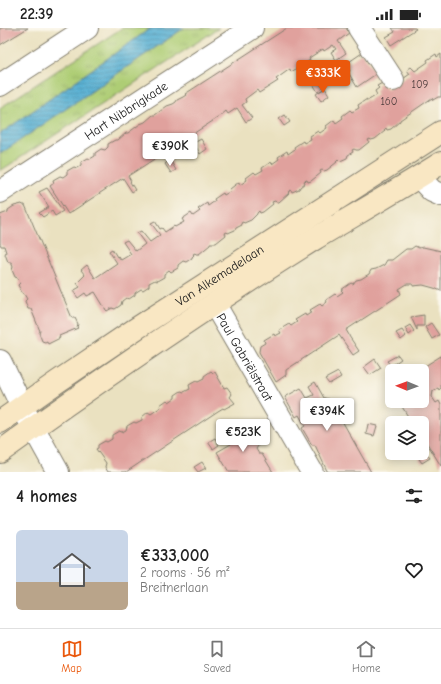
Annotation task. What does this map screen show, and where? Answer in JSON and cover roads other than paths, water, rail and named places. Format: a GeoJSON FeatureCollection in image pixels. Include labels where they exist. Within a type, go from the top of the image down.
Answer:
{"type":"FeatureCollection","features":[{"type":"Feature","properties":{"kind":"main road","name":"Van Alkemadelaan"},"geometry":{"type":"LineString","coordinates":[[0,422],[134,330],[441,132]]}},
{"type":"Feature","properties":{"kind":"main road","name":"Van Alkemadelaan"},"geometry":{"type":"LineString","coordinates":[[0,452],[73,400],[316,238],[441,163]]}},
{"type":"Feature","properties":{"kind":"street"},"geometry":{"type":"LineString","coordinates":[[0,85],[88,28]]}},
{"type":"Feature","properties":{"kind":"street","name":"Hart Nibbrigkade"},"geometry":{"type":"LineString","coordinates":[[0,192],[252,28]]}},
{"type":"Feature","properties":{"kind":"street"},"geometry":{"type":"LineString","coordinates":[[359,28],[393,80]]}},
{"type":"Feature","properties":{"kind":"street"},"geometry":{"type":"LineString","coordinates":[[419,177],[432,191],[441,195]]}},
{"type":"Feature","properties":{"kind":"street","name":"Paul Gabriëlstraat"},"geometry":{"type":"LineString","coordinates":[[215,305],[312,472]]}},
{"type":"Feature","properties":{"kind":"street"},"geometry":{"type":"LineString","coordinates":[[0,361],[22,407],[58,472]]}},
{"type":"Feature","properties":{"kind":"water"},"geometry":{"type":"Polygon","coordinates":[[[151,28],[184,28],[0,154],[0,134],[151,28]]]}}]}
